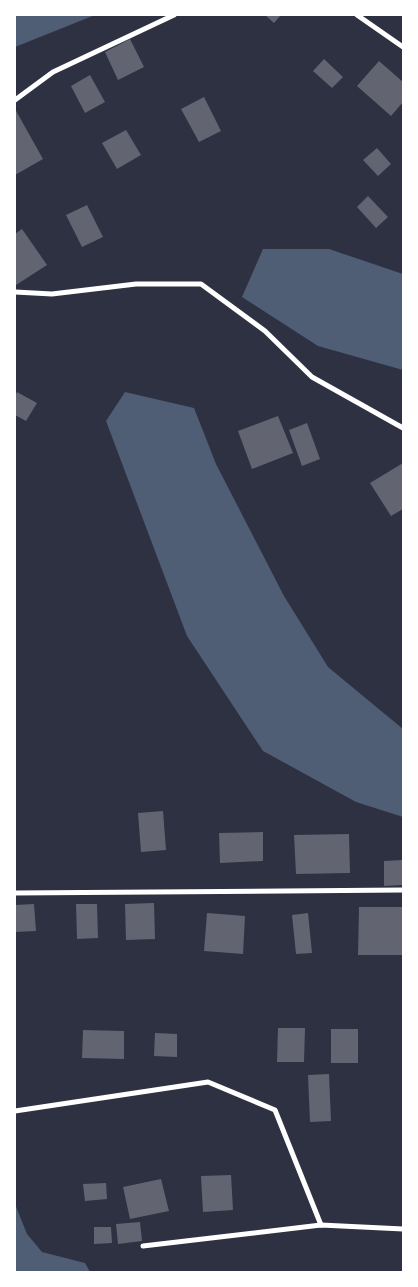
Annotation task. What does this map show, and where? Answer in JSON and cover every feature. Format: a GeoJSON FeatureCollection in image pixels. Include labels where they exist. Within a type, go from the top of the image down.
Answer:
{"type":"FeatureCollection","features":[{"type":"Feature","properties":{"kind":"street"},"geometry":{"type":"LineString","coordinates":[[15,100],[53,72],[174,15]]}},
{"type":"Feature","properties":{"kind":"street"},"geometry":{"type":"LineString","coordinates":[[357,15],[403,47]]}},
{"type":"Feature","properties":{"kind":"street"},"geometry":{"type":"LineString","coordinates":[[15,292],[52,294],[136,284],[201,284],[219,295],[264,331],[312,377],[403,428]]}},
{"type":"Feature","properties":{"kind":"street"},"geometry":{"type":"LineString","coordinates":[[15,893],[403,890]]}},
{"type":"Feature","properties":{"kind":"street"},"geometry":{"type":"LineString","coordinates":[[15,1111],[208,1082],[275,1110],[321,1225]]}},
{"type":"Feature","properties":{"kind":"street"},"geometry":{"type":"LineString","coordinates":[[143,1246],[321,1225],[403,1229]]}},
{"type":"Feature","properties":{"kind":"water"},"geometry":{"type":"Polygon","coordinates":[[[15,15],[95,15],[15,47],[15,15]]]}},
{"type":"Feature","properties":{"kind":"water"},"geometry":{"type":"Polygon","coordinates":[[[263,249],[329,249],[403,274],[403,370],[318,346],[242,297],[263,249]]]}},
{"type":"Feature","properties":{"kind":"water"},"geometry":{"type":"Polygon","coordinates":[[[125,392],[194,408],[216,464],[284,596],[328,667],[403,729],[403,817],[356,802],[263,751],[187,636],[106,421],[125,392]]]}},
{"type":"Feature","properties":{"kind":"water"},"geometry":{"type":"Polygon","coordinates":[[[15,1204],[27,1234],[42,1252],[85,1263],[90,1272],[15,1272],[15,1204]]]}},
{"type":"Feature","properties":{"kind":"building"},"geometry":{"type":"Polygon","coordinates":[[[265,15],[281,15],[274,23],[265,15]]]}},
{"type":"Feature","properties":{"kind":"building"},"geometry":{"type":"Polygon","coordinates":[[[130,39],[144,67],[118,80],[105,52],[130,39]]]}},
{"type":"Feature","properties":{"kind":"building"},"geometry":{"type":"Polygon","coordinates":[[[324,59],[343,77],[332,88],[313,71],[324,59]]]}},
{"type":"Feature","properties":{"kind":"building"},"geometry":{"type":"Polygon","coordinates":[[[379,61],[403,82],[403,102],[391,116],[357,86],[379,61]]]}},
{"type":"Feature","properties":{"kind":"building"},"geometry":{"type":"Polygon","coordinates":[[[90,75],[105,102],[85,113],[71,86],[90,75]]]}},
{"type":"Feature","properties":{"kind":"building"},"geometry":{"type":"Polygon","coordinates":[[[204,97],[221,131],[199,142],[181,109],[204,97]]]}},
{"type":"Feature","properties":{"kind":"building"},"geometry":{"type":"Polygon","coordinates":[[[15,109],[43,159],[15,175],[15,109]]]}},
{"type":"Feature","properties":{"kind":"building"},"geometry":{"type":"Polygon","coordinates":[[[126,130],[141,155],[117,169],[102,143],[126,130]]]}},
{"type":"Feature","properties":{"kind":"building"},"geometry":{"type":"Polygon","coordinates":[[[377,148],[391,164],[378,176],[363,160],[377,148]]]}},
{"type":"Feature","properties":{"kind":"building"},"geometry":{"type":"Polygon","coordinates":[[[368,196],[388,217],[376,228],[357,207],[368,196]]]}},
{"type":"Feature","properties":{"kind":"building"},"geometry":{"type":"Polygon","coordinates":[[[87,205],[103,237],[82,247],[66,215],[87,205]]]}},
{"type":"Feature","properties":{"kind":"building"},"geometry":{"type":"Polygon","coordinates":[[[22,229],[47,265],[16,285],[15,234],[22,229]]]}},
{"type":"Feature","properties":{"kind":"building"},"geometry":{"type":"Polygon","coordinates":[[[17,392],[37,403],[26,421],[15,415],[15,396],[17,392]]]}},
{"type":"Feature","properties":{"kind":"building"},"geometry":{"type":"Polygon","coordinates":[[[278,416],[293,453],[252,469],[238,431],[278,416]]]}},
{"type":"Feature","properties":{"kind":"building"},"geometry":{"type":"Polygon","coordinates":[[[307,423],[320,459],[302,466],[289,430],[307,423]]]}},
{"type":"Feature","properties":{"kind":"building"},"geometry":{"type":"Polygon","coordinates":[[[403,463],[403,509],[391,516],[370,483],[403,463]]]}},
{"type":"Feature","properties":{"kind":"building"},"geometry":{"type":"Polygon","coordinates":[[[163,811],[166,850],[141,852],[138,813],[163,811]]]}},
{"type":"Feature","properties":{"kind":"building"},"geometry":{"type":"Polygon","coordinates":[[[263,832],[263,861],[220,863],[219,833],[263,832]]]}},
{"type":"Feature","properties":{"kind":"building"},"geometry":{"type":"Polygon","coordinates":[[[349,834],[350,873],[296,874],[294,835],[349,834]]]}},
{"type":"Feature","properties":{"kind":"building"},"geometry":{"type":"Polygon","coordinates":[[[403,860],[403,885],[384,886],[384,861],[403,860]]]}},
{"type":"Feature","properties":{"kind":"building"},"geometry":{"type":"Polygon","coordinates":[[[154,903],[155,939],[126,940],[125,904],[154,903]]]}},
{"type":"Feature","properties":{"kind":"building"},"geometry":{"type":"Polygon","coordinates":[[[34,904],[36,931],[15,932],[15,905],[34,904]]]}},
{"type":"Feature","properties":{"kind":"building"},"geometry":{"type":"Polygon","coordinates":[[[76,904],[97,904],[98,938],[77,939],[76,904]]]}},
{"type":"Feature","properties":{"kind":"building"},"geometry":{"type":"Polygon","coordinates":[[[359,907],[403,907],[403,955],[358,955],[359,907]]]}},
{"type":"Feature","properties":{"kind":"building"},"geometry":{"type":"Polygon","coordinates":[[[207,913],[245,916],[243,954],[204,951],[207,913]]]}},
{"type":"Feature","properties":{"kind":"building"},"geometry":{"type":"Polygon","coordinates":[[[308,913],[312,953],[296,954],[292,915],[308,913]]]}},
{"type":"Feature","properties":{"kind":"building"},"geometry":{"type":"Polygon","coordinates":[[[278,1028],[305,1028],[304,1062],[277,1062],[278,1028]]]}},
{"type":"Feature","properties":{"kind":"building"},"geometry":{"type":"Polygon","coordinates":[[[331,1029],[358,1029],[358,1063],[331,1063],[331,1029]]]}},
{"type":"Feature","properties":{"kind":"building"},"geometry":{"type":"Polygon","coordinates":[[[83,1030],[124,1031],[124,1059],[82,1058],[83,1030]]]}},
{"type":"Feature","properties":{"kind":"building"},"geometry":{"type":"Polygon","coordinates":[[[155,1033],[177,1034],[177,1057],[154,1056],[155,1033]]]}},
{"type":"Feature","properties":{"kind":"building"},"geometry":{"type":"Polygon","coordinates":[[[329,1074],[331,1121],[310,1122],[308,1075],[329,1074]]]}},
{"type":"Feature","properties":{"kind":"building"},"geometry":{"type":"Polygon","coordinates":[[[231,1175],[233,1210],[203,1212],[201,1176],[231,1175]]]}},
{"type":"Feature","properties":{"kind":"building"},"geometry":{"type":"Polygon","coordinates":[[[161,1179],[169,1211],[130,1219],[123,1187],[161,1179]]]}},
{"type":"Feature","properties":{"kind":"building"},"geometry":{"type":"Polygon","coordinates":[[[106,1183],[107,1199],[85,1201],[83,1184],[106,1183]]]}},
{"type":"Feature","properties":{"kind":"building"},"geometry":{"type":"Polygon","coordinates":[[[140,1222],[142,1241],[118,1244],[116,1224],[140,1222]]]}},
{"type":"Feature","properties":{"kind":"building"},"geometry":{"type":"Polygon","coordinates":[[[94,1227],[111,1227],[112,1243],[94,1244],[94,1227]]]}}]}
